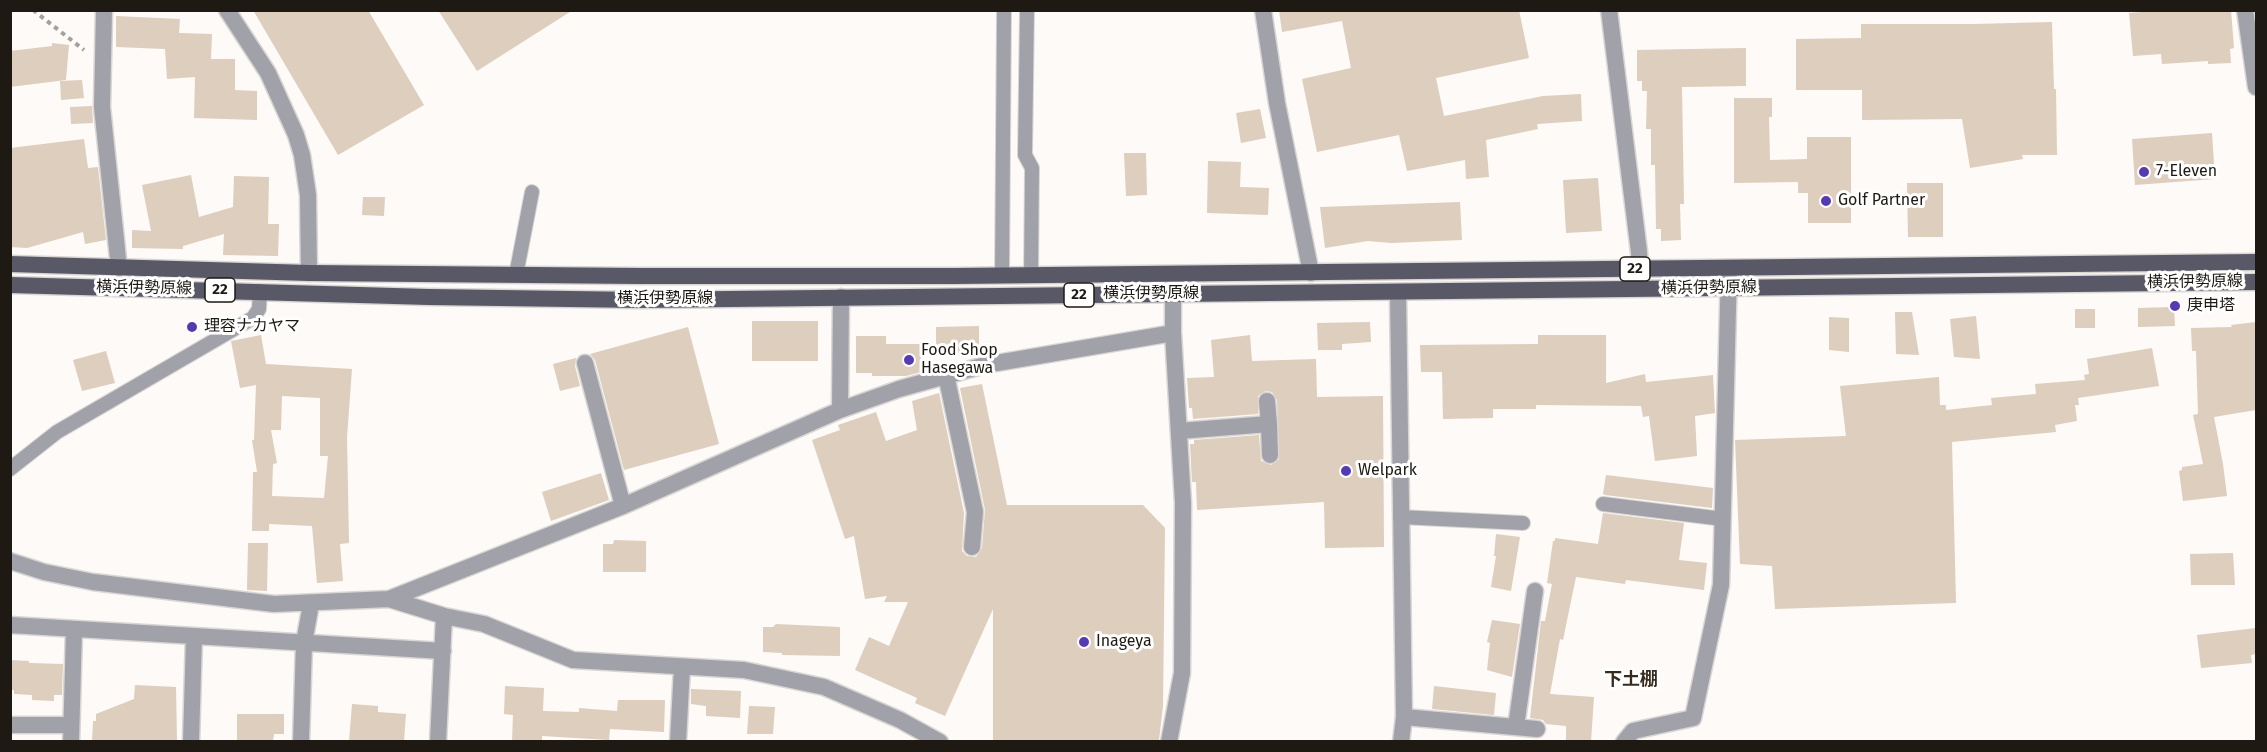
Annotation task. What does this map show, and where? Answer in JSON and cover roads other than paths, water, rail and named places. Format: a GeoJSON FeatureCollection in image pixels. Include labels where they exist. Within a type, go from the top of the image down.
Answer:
{"type":"FeatureCollection","features":[{"type":"Feature","properties":{"kind":"main road","name":"横浜伊勢原線"},"geometry":{"type":"LineString","coordinates":[[10,264],[309,273],[1031,276],[2256,262]]}},
{"type":"Feature","properties":{"kind":"main road","name":"横浜伊勢原線"},"geometry":{"type":"LineString","coordinates":[[10,285],[429,297],[640,300],[2256,282]]}},
{"type":"Feature","properties":{"kind":"street"},"geometry":{"type":"LineString","coordinates":[[104,10],[102,107],[119,268]]}},
{"type":"Feature","properties":{"kind":"street"},"geometry":{"type":"LineString","coordinates":[[227,10],[268,73],[296,135],[302,155],[308,195],[309,273]]}},
{"type":"Feature","properties":{"kind":"street"},"geometry":{"type":"LineString","coordinates":[[1263,10],[1277,103],[1311,273]]}},
{"type":"Feature","properties":{"kind":"street"},"geometry":{"type":"LineString","coordinates":[[1609,10],[1640,269]]}},
{"type":"Feature","properties":{"kind":"street"},"geometry":{"type":"LineString","coordinates":[[2246,10],[2256,87]]}},
{"type":"Feature","properties":{"kind":"street"},"geometry":{"type":"LineString","coordinates":[[1624,741],[1633,731],[1693,718],[1721,585],[1729,268]]}},
{"type":"Feature","properties":{"kind":"street"},"geometry":{"type":"LineString","coordinates":[[1398,292],[1404,717],[1401,741]]}},
{"type":"Feature","properties":{"kind":"street"},"geometry":{"type":"LineString","coordinates":[[1169,741],[1182,673],[1182,502],[1173,294]]}},
{"type":"Feature","properties":{"kind":"street"},"geometry":{"type":"LineString","coordinates":[[840,410],[841,297]]}},
{"type":"Feature","properties":{"kind":"street"},"geometry":{"type":"LineString","coordinates":[[10,561],[44,572],[93,582],[274,604],[389,599],[622,506],[840,410],[946,375],[985,365],[1173,333]]}},
{"type":"Feature","properties":{"kind":"street"},"geometry":{"type":"LineString","coordinates":[[585,363],[622,506]]}},
{"type":"Feature","properties":{"kind":"street"},"geometry":{"type":"LineString","coordinates":[[946,375],[975,512],[972,548]]}},
{"type":"Feature","properties":{"kind":"street"},"geometry":{"type":"LineString","coordinates":[[1267,401],[1270,455]]}},
{"type":"Feature","properties":{"kind":"street"},"geometry":{"type":"LineString","coordinates":[[1179,431],[1269,424]]}},
{"type":"Feature","properties":{"kind":"street"},"geometry":{"type":"LineString","coordinates":[[1516,727],[1535,591]]}},
{"type":"Feature","properties":{"kind":"street"},"geometry":{"type":"LineString","coordinates":[[389,599],[444,616],[484,624],[573,660],[744,670],[824,687],[900,720],[940,741]]}},
{"type":"Feature","properties":{"kind":"street"},"geometry":{"type":"LineString","coordinates":[[301,741],[304,643],[311,604]]}},
{"type":"Feature","properties":{"kind":"street"},"geometry":{"type":"LineString","coordinates":[[438,741],[444,616]]}},
{"type":"Feature","properties":{"kind":"street"},"geometry":{"type":"LineString","coordinates":[[10,625],[442,651]]}},
{"type":"Feature","properties":{"kind":"street"},"geometry":{"type":"LineString","coordinates":[[10,725],[71,733],[74,629]]}},
{"type":"Feature","properties":{"kind":"street"},"geometry":{"type":"LineString","coordinates":[[191,741],[194,636]]}},
{"type":"Feature","properties":{"kind":"street"},"geometry":{"type":"LineString","coordinates":[[678,741],[682,667]]}},
{"type":"Feature","properties":{"kind":"street"},"geometry":{"type":"LineString","coordinates":[[1404,717],[1537,729]]}},
{"type":"Feature","properties":{"kind":"lane"},"geometry":{"type":"LineString","coordinates":[[1002,276],[1004,10]]}},
{"type":"Feature","properties":{"kind":"lane"},"geometry":{"type":"LineString","coordinates":[[1027,10],[1025,155],[1032,168],[1031,276]]}},
{"type":"Feature","properties":{"kind":"lane"},"geometry":{"type":"LineString","coordinates":[[516,275],[532,192]]}},
{"type":"Feature","properties":{"kind":"lane"},"geometry":{"type":"LineString","coordinates":[[10,470],[57,432],[252,318],[259,309],[260,291]]}},
{"type":"Feature","properties":{"kind":"lane"},"geometry":{"type":"LineString","coordinates":[[1603,504],[1723,519]]}},
{"type":"Feature","properties":{"kind":"lane"},"geometry":{"type":"LineString","coordinates":[[1400,517],[1523,523]]}},
{"type":"Feature","properties":{"kind":"place","name":"7-Eleven"},"geometry":{"type":"Point","coordinates":[2144,172]}},
{"type":"Feature","properties":{"kind":"place","name":"Golf Partner"},"geometry":{"type":"Point","coordinates":[1826,201]}},
{"type":"Feature","properties":{"kind":"place","name":"庚申塔"},"geometry":{"type":"Point","coordinates":[2175,306]}},
{"type":"Feature","properties":{"kind":"place","name":"理容ナカヤマ"},"geometry":{"type":"Point","coordinates":[192,327]}},
{"type":"Feature","properties":{"kind":"place","name":"Food Shop Hasegawa"},"geometry":{"type":"Point","coordinates":[909,360]}},
{"type":"Feature","properties":{"kind":"place","name":"Welpark"},"geometry":{"type":"Point","coordinates":[1346,471]}},
{"type":"Feature","properties":{"kind":"place","name":"Inageya"},"geometry":{"type":"Point","coordinates":[1084,642]}},
{"type":"Feature","properties":{"kind":"district","name":"下土棚"},"geometry":{"type":"Point","coordinates":[1631,680]}}]}
